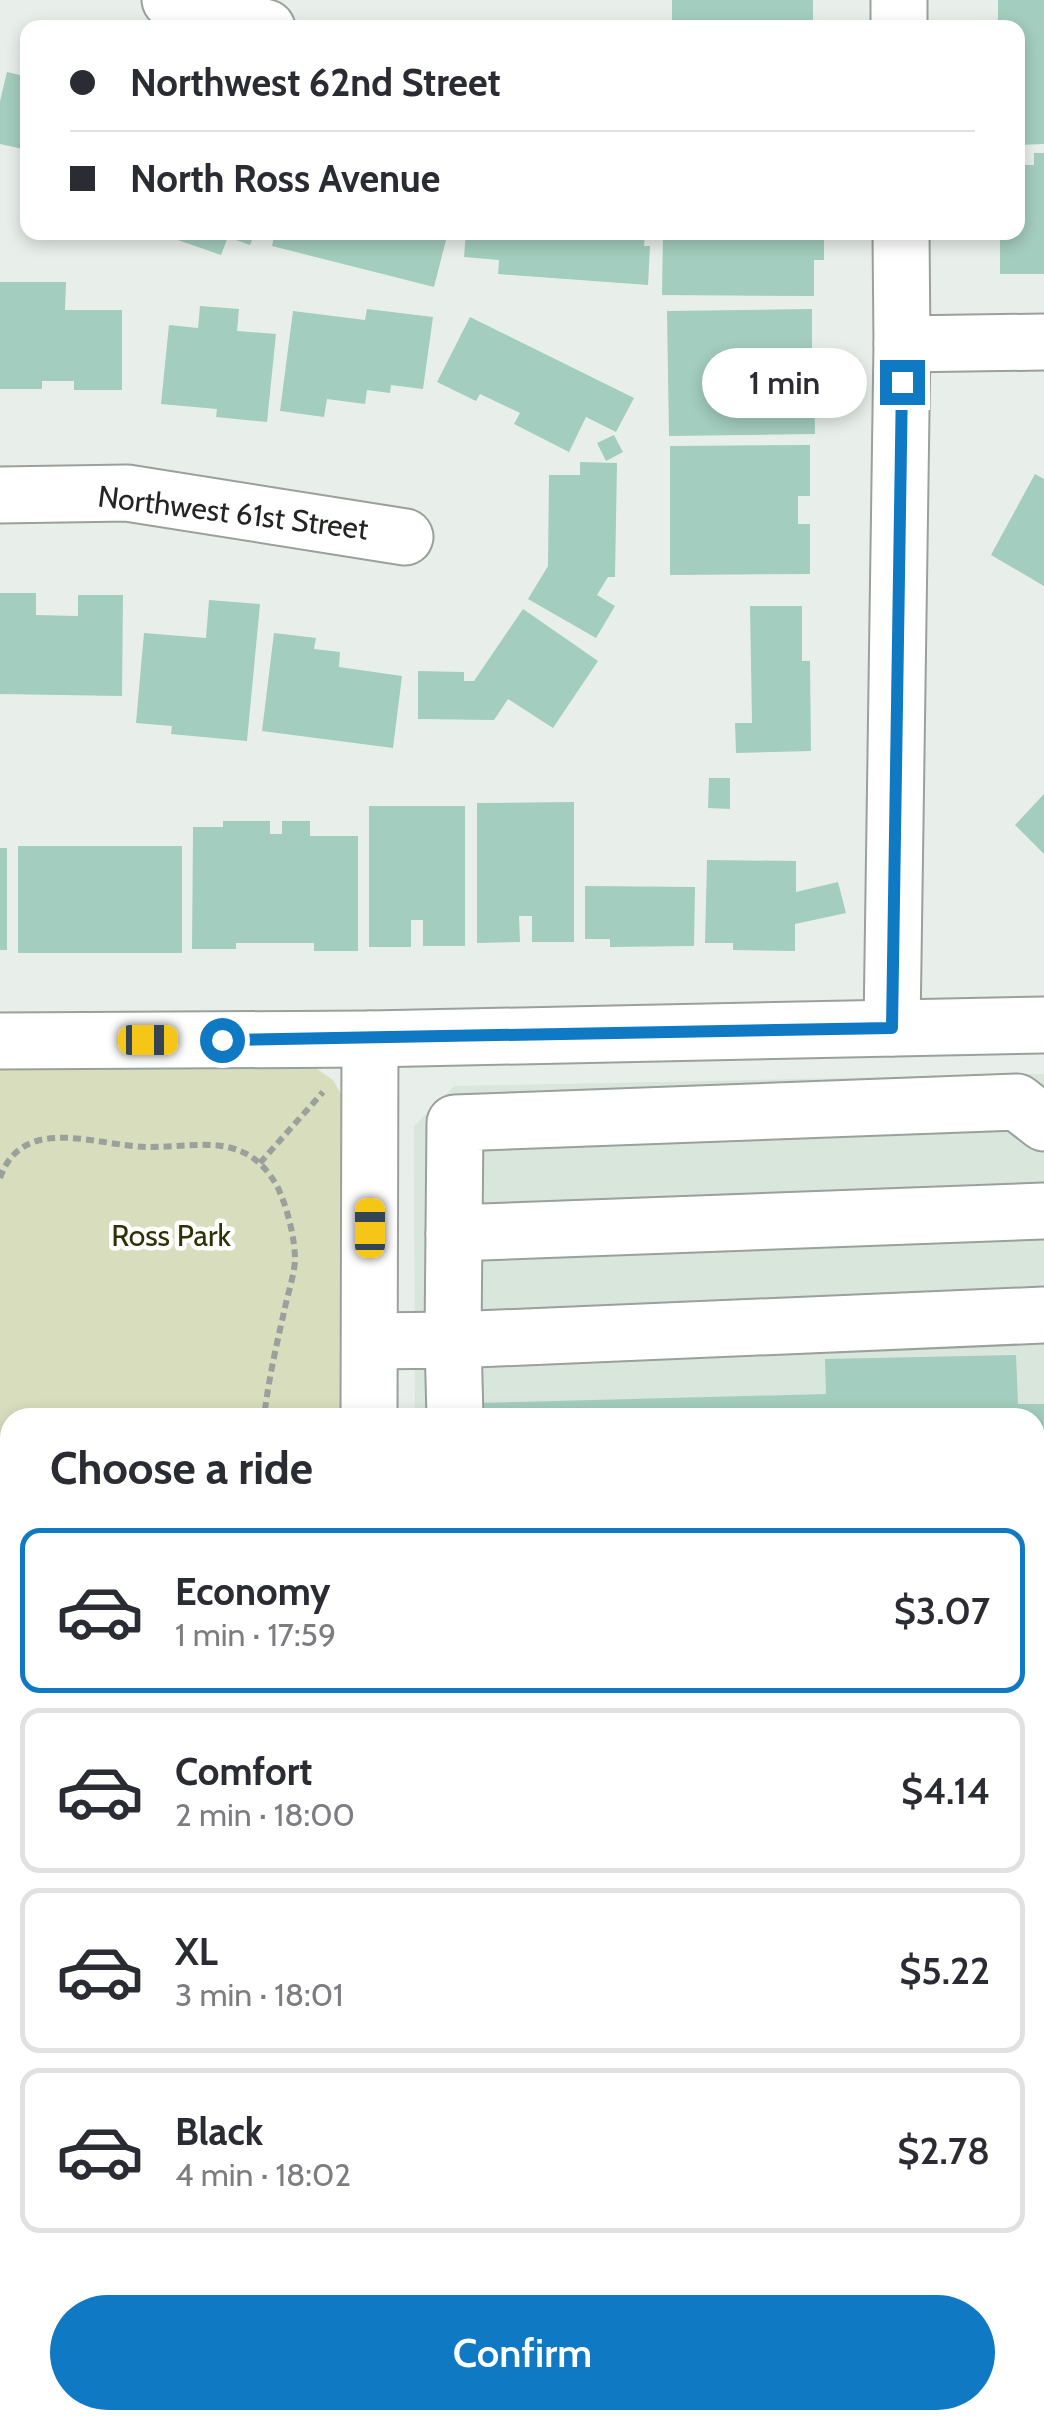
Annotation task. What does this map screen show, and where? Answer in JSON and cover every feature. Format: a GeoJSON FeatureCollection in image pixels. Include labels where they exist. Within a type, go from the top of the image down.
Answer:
{"type":"FeatureCollection","features":[{"type":"Feature","properties":{"kind":"street"},"geometry":{"type":"LineString","coordinates":[[170,0],[239,20]]}},
{"type":"Feature","properties":{"kind":"street"},"geometry":{"type":"LineString","coordinates":[[892,1028],[901,240]]}},
{"type":"Feature","properties":{"kind":"street"},"geometry":{"type":"LineString","coordinates":[[902,344],[1044,342]]}},
{"type":"Feature","properties":{"kind":"street","name":"Northwest 61st Street"},"geometry":{"type":"LineString","coordinates":[[0,495],[127,493],[405,536]]}},
{"type":"Feature","properties":{"kind":"street"},"geometry":{"type":"LineString","coordinates":[[0,1041],[370,1039],[1044,1025]]}},
{"type":"Feature","properties":{"kind":"street"},"geometry":{"type":"LineString","coordinates":[[370,1039],[370,1408]]}},
{"type":"Feature","properties":{"kind":"street"},"geometry":{"type":"LineString","coordinates":[[455,1408],[455,1122],[1017,1102],[1044,1123]]}},
{"type":"Feature","properties":{"kind":"street"},"geometry":{"type":"LineString","coordinates":[[454,1233],[1044,1211]]}},
{"type":"Feature","properties":{"kind":"street"},"geometry":{"type":"LineString","coordinates":[[370,1341],[1044,1315]]}},
{"type":"Feature","properties":{"kind":"path"},"geometry":{"type":"LineString","coordinates":[[260,1163],[370,1039]]}},
{"type":"Feature","properties":{"kind":"path"},"geometry":{"type":"LineString","coordinates":[[0,1178],[5,1164],[22,1149],[46,1138],[74,1136],[150,1147],[198,1142],[236,1148],[260,1163],[278,1188],[292,1234],[295,1261],[265,1408]]}},
{"type":"Feature","properties":{"kind":"shaded area"},"geometry":{"type":"Polygon","coordinates":[[[1044,1074],[1044,1408],[415,1408],[414,1126],[454,1086],[1044,1074]]]}},
{"type":"Feature","properties":{"kind":"green space","name":"Ross Park"},"geometry":{"type":"Polygon","coordinates":[[[310,1064],[333,1080],[345,1101],[343,1408],[0,1408],[0,1067],[310,1064]]]}},
{"type":"Feature","properties":{"kind":"building"},"geometry":{"type":"Polygon","coordinates":[[[672,0],[813,0],[813,20],[672,20],[672,0]]]}},
{"type":"Feature","properties":{"kind":"building"},"geometry":{"type":"Polygon","coordinates":[[[998,0],[1044,0],[1044,144],[1025,145],[1025,20],[998,20],[998,0]]]}},
{"type":"Feature","properties":{"kind":"building"},"geometry":{"type":"Polygon","coordinates":[[[7,72],[20,75],[20,148],[0,144],[0,101],[7,72]]]}},
{"type":"Feature","properties":{"kind":"building"},"geometry":{"type":"Polygon","coordinates":[[[1034,153],[1044,153],[1044,274],[1000,274],[1000,240],[1025,240],[1025,165],[1034,165],[1034,153]]]}},
{"type":"Feature","properties":{"kind":"building"},"geometry":{"type":"Polygon","coordinates":[[[178,240],[227,240],[221,255],[178,240]]]}},
{"type":"Feature","properties":{"kind":"building"},"geometry":{"type":"Polygon","coordinates":[[[273,240],[446,240],[434,287],[272,246],[273,240]]]}},
{"type":"Feature","properties":{"kind":"building"},"geometry":{"type":"Polygon","coordinates":[[[465,240],[644,240],[644,246],[650,246],[648,285],[498,274],[499,260],[464,257],[465,240]]]}},
{"type":"Feature","properties":{"kind":"building"},"geometry":{"type":"Polygon","coordinates":[[[663,240],[824,240],[824,260],[814,260],[814,296],[662,295],[663,240]]]}},
{"type":"Feature","properties":{"kind":"building"},"geometry":{"type":"Polygon","coordinates":[[[0,282],[66,282],[65,310],[122,310],[122,390],[74,390],[74,381],[42,381],[42,389],[0,389],[0,282]]]}},
{"type":"Feature","properties":{"kind":"building"},"geometry":{"type":"Polygon","coordinates":[[[200,306],[239,309],[237,331],[276,334],[267,422],[216,417],[217,409],[161,404],[169,325],[198,328],[200,306]]]}},
{"type":"Feature","properties":{"kind":"building"},"geometry":{"type":"Polygon","coordinates":[[[367,309],[433,317],[423,389],[391,385],[390,393],[367,390],[365,404],[327,399],[324,417],[280,411],[293,311],[365,320],[367,309]]]}},
{"type":"Feature","properties":{"kind":"building"},"geometry":{"type":"Polygon","coordinates":[[[812,309],[812,355],[765,356],[765,385],[814,383],[815,434],[669,436],[667,311],[812,309]]]}},
{"type":"Feature","properties":{"kind":"building"},"geometry":{"type":"Polygon","coordinates":[[[470,317],[634,398],[616,432],[586,417],[569,452],[514,424],[520,413],[480,394],[476,401],[437,382],[470,317]]]}},
{"type":"Feature","properties":{"kind":"building"},"geometry":{"type":"Polygon","coordinates":[[[614,435],[623,452],[606,461],[597,443],[614,435]]]}},
{"type":"Feature","properties":{"kind":"building"},"geometry":{"type":"Polygon","coordinates":[[[810,445],[810,496],[798,496],[798,524],[810,524],[810,574],[670,575],[670,446],[810,445]]]}},
{"type":"Feature","properties":{"kind":"building"},"geometry":{"type":"Polygon","coordinates":[[[580,462],[617,463],[615,577],[608,577],[597,595],[615,606],[596,638],[528,599],[548,566],[549,475],[580,475],[580,462]]]}},
{"type":"Feature","properties":{"kind":"building"},"geometry":{"type":"Polygon","coordinates":[[[1035,474],[1044,479],[1044,586],[991,555],[1035,474]]]}},
{"type":"Feature","properties":{"kind":"building"},"geometry":{"type":"Polygon","coordinates":[[[0,593],[36,593],[36,615],[78,616],[78,595],[123,595],[122,696],[0,694],[0,593]]]}},
{"type":"Feature","properties":{"kind":"building"},"geometry":{"type":"Polygon","coordinates":[[[209,600],[260,604],[247,741],[171,734],[172,726],[136,723],[144,633],[206,638],[209,600]]]}},
{"type":"Feature","properties":{"kind":"building"},"geometry":{"type":"Polygon","coordinates":[[[750,606],[802,606],[802,661],[810,661],[811,751],[736,753],[735,723],[752,723],[750,606]]]}},
{"type":"Feature","properties":{"kind":"building"},"geometry":{"type":"Polygon","coordinates":[[[523,609],[598,661],[553,728],[508,699],[494,720],[418,719],[418,671],[464,672],[464,681],[474,681],[523,609]]]}},
{"type":"Feature","properties":{"kind":"building"},"geometry":{"type":"Polygon","coordinates":[[[274,633],[316,638],[314,649],[340,652],[339,667],[402,676],[393,748],[262,731],[274,633]]]}},
{"type":"Feature","properties":{"kind":"building"},"geometry":{"type":"Polygon","coordinates":[[[709,778],[730,778],[730,809],[708,808],[709,778]]]}},
{"type":"Feature","properties":{"kind":"building"},"geometry":{"type":"Polygon","coordinates":[[[1044,794],[1044,854],[1015,825],[1044,794]]]}},
{"type":"Feature","properties":{"kind":"building"},"geometry":{"type":"Polygon","coordinates":[[[574,802],[574,942],[532,942],[532,916],[519,916],[520,942],[477,943],[477,803],[574,802]]]}},
{"type":"Feature","properties":{"kind":"building"},"geometry":{"type":"Polygon","coordinates":[[[369,806],[465,806],[465,946],[423,946],[423,920],[411,920],[411,947],[369,947],[369,806]]]}},
{"type":"Feature","properties":{"kind":"building"},"geometry":{"type":"Polygon","coordinates":[[[223,821],[270,821],[270,834],[282,834],[282,821],[310,821],[310,836],[358,836],[358,951],[314,951],[314,943],[236,943],[236,949],[192,949],[193,827],[223,827],[223,821]]]}},
{"type":"Feature","properties":{"kind":"building"},"geometry":{"type":"Polygon","coordinates":[[[18,846],[182,846],[182,953],[18,953],[18,846]]]}},
{"type":"Feature","properties":{"kind":"building"},"geometry":{"type":"Polygon","coordinates":[[[0,848],[7,848],[7,950],[0,950],[0,848]]]}},
{"type":"Feature","properties":{"kind":"building"},"geometry":{"type":"Polygon","coordinates":[[[707,860],[796,861],[796,892],[838,882],[846,913],[795,924],[795,951],[733,950],[733,943],[705,943],[707,860]]]}},
{"type":"Feature","properties":{"kind":"building"},"geometry":{"type":"Polygon","coordinates":[[[585,886],[695,887],[694,946],[610,947],[610,939],[585,939],[585,886]]]}},
{"type":"Feature","properties":{"kind":"building"},"geometry":{"type":"Polygon","coordinates":[[[1016,1355],[1018,1404],[1044,1404],[1044,1408],[477,1408],[477,1403],[826,1394],[825,1359],[1016,1355]]]}},
{"type":"Feature","properties":{"kind":"route"},"geometry":{"type":"LineString","coordinates":[[222,1040],[892,1028],[902,382]]}}]}
